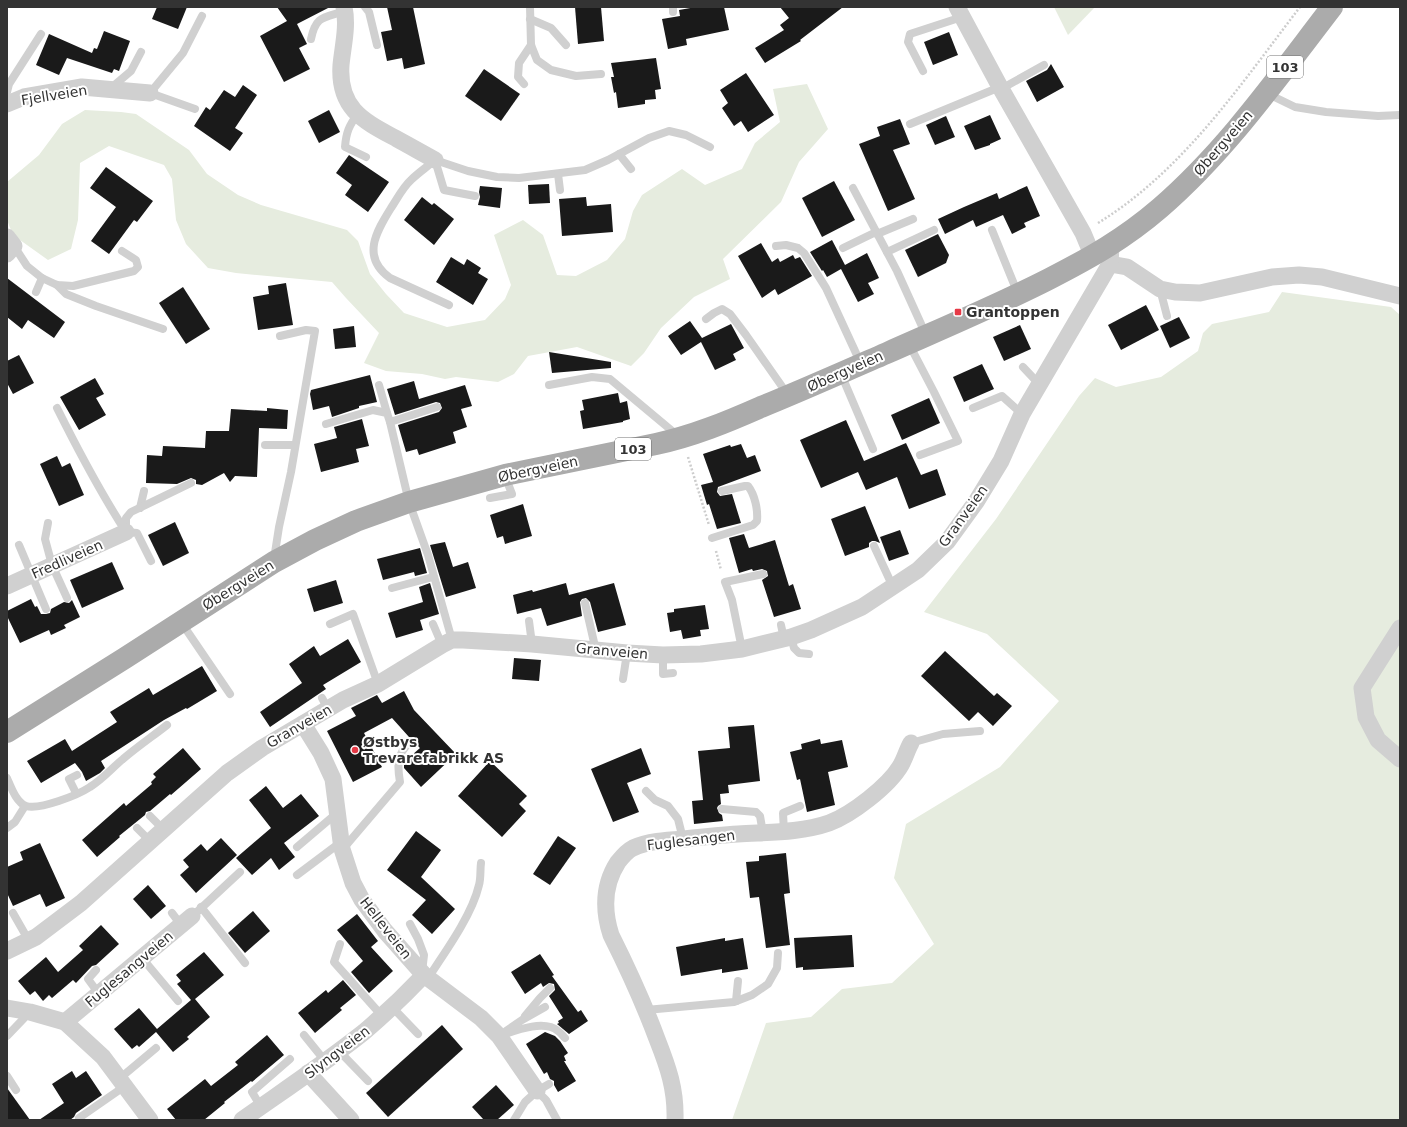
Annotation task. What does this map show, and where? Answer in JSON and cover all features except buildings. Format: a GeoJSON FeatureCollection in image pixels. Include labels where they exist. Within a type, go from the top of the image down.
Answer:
{"type":"FeatureCollection","features":[{"type":"Feature","properties":{"kind":"main road","name":"Øbergveien"},"geometry":{"type":"LineString","coordinates":[[7,732],[274,562],[315,540],[356,521],[409,502],[505,475],[681,438],[713,427],[918,340],[1105,256],[1127,235],[1159,209],[1212,158],[1239,127],[1332,7]]}},
{"type":"Feature","properties":{"kind":"street"},"geometry":{"type":"LineString","coordinates":[[345,9],[345,36],[341,66],[343,86],[346,98],[351,107],[372,126],[435,160]]}},
{"type":"Feature","properties":{"kind":"street"},"geometry":{"type":"LineString","coordinates":[[959,12],[1000,88],[1083,233],[1105,256],[1127,267],[1160,289],[1185,293],[1200,293],[1272,277],[1299,275],[1322,277],[1400,296]]}},
{"type":"Feature","properties":{"kind":"street","name":"Fjellveien"},"geometry":{"type":"LineString","coordinates":[[7,104],[24,97],[82,87],[150,93]]}},
{"type":"Feature","properties":{"kind":"street","name":"Granveien"},"geometry":{"type":"LineString","coordinates":[[7,951],[36,937],[81,903],[227,773],[262,748],[303,724],[325,703],[343,700],[378,684],[447,642],[463,640],[532,644],[596,651],[663,655],[701,654],[742,649],[786,633],[811,630],[862,607],[918,570],[947,542],[976,502],[1000,461],[1022,414],[1105,256]]}},
{"type":"Feature","properties":{"kind":"street","name":"Fredliveien"},"geometry":{"type":"LineString","coordinates":[[7,586],[126,532]]}},
{"type":"Feature","properties":{"kind":"street"},"geometry":{"type":"LineString","coordinates":[[1400,628],[1362,688],[1366,717],[1378,740],[1400,759]]}},
{"type":"Feature","properties":{"kind":"street","name":"Helleveien"},"geometry":{"type":"LineString","coordinates":[[303,724],[321,753],[333,779],[341,846],[353,883],[362,900],[385,931],[425,975],[481,1018],[499,1036],[543,1088]]}},
{"type":"Feature","properties":{"kind":"street","name":"Fuglesangen"},"geometry":{"type":"LineString","coordinates":[[675,1120],[674,1089],[668,1068],[646,1010],[611,935],[608,924],[605,900],[606,889],[614,867],[622,856],[633,848],[655,842],[784,832],[829,823],[862,804],[886,785],[900,766],[911,743]]}},
{"type":"Feature","properties":{"kind":"street","name":"Fuglesangveien"},"geometry":{"type":"LineString","coordinates":[[65,1022],[142,958],[186,915]]}},
{"type":"Feature","properties":{"kind":"street","name":"Slyngveien"},"geometry":{"type":"LineString","coordinates":[[242,1120],[339,1051],[387,1012],[425,975]]}},
{"type":"Feature","properties":{"kind":"street"},"geometry":{"type":"LineString","coordinates":[[7,1008],[30,1012],[65,1022],[103,1057],[150,1120]]}},
{"type":"Feature","properties":{"kind":"street"},"geometry":{"type":"LineString","coordinates":[[308,1074],[351,1120]]}},
{"type":"Feature","properties":{"kind":"lane"},"geometry":{"type":"LineString","coordinates":[[365,7],[369,12],[377,44]]}},
{"type":"Feature","properties":{"kind":"lane"},"geometry":{"type":"LineString","coordinates":[[530,7],[531,44],[538,60],[551,70],[576,76],[601,74]]}},
{"type":"Feature","properties":{"kind":"lane"},"geometry":{"type":"LineString","coordinates":[[311,39],[314,27],[320,19],[345,9]]}},
{"type":"Feature","properties":{"kind":"lane"},"geometry":{"type":"LineString","coordinates":[[923,71],[908,42],[910,34],[959,12]]}},
{"type":"Feature","properties":{"kind":"lane"},"geometry":{"type":"LineString","coordinates":[[195,109],[150,93],[182,53],[202,16]]}},
{"type":"Feature","properties":{"kind":"lane"},"geometry":{"type":"LineString","coordinates":[[530,20],[551,28],[566,45]]}},
{"type":"Feature","properties":{"kind":"lane"},"geometry":{"type":"LineString","coordinates":[[7,92],[9,84],[41,34]]}},
{"type":"Feature","properties":{"kind":"lane"},"geometry":{"type":"LineString","coordinates":[[524,84],[518,77],[519,63],[531,44]]}},
{"type":"Feature","properties":{"kind":"lane"},"geometry":{"type":"LineString","coordinates":[[109,90],[131,71],[141,52]]}},
{"type":"Feature","properties":{"kind":"lane"},"geometry":{"type":"LineString","coordinates":[[910,124],[1000,88],[1044,65]]}},
{"type":"Feature","properties":{"kind":"lane"},"geometry":{"type":"LineString","coordinates":[[1266,93],[1295,107],[1326,112],[1378,116],[1400,115]]}},
{"type":"Feature","properties":{"kind":"lane"},"geometry":{"type":"LineString","coordinates":[[358,114],[349,125],[345,147],[366,157]]}},
{"type":"Feature","properties":{"kind":"lane"},"geometry":{"type":"LineString","coordinates":[[435,160],[468,171],[498,177],[519,178],[585,170],[649,138],[669,131],[686,135],[710,147]]}},
{"type":"Feature","properties":{"kind":"lane"},"geometry":{"type":"LineString","coordinates":[[618,154],[631,169]]}},
{"type":"Feature","properties":{"kind":"lane"},"geometry":{"type":"LineString","coordinates":[[435,160],[444,190],[475,196]]}},
{"type":"Feature","properties":{"kind":"lane"},"geometry":{"type":"LineString","coordinates":[[435,160],[410,181],[396,200],[379,227],[374,239],[374,252],[375,263],[381,272],[390,278],[448,305]]}},
{"type":"Feature","properties":{"kind":"lane"},"geometry":{"type":"LineString","coordinates":[[558,174],[560,190]]}},
{"type":"Feature","properties":{"kind":"lane"},"geometry":{"type":"LineString","coordinates":[[853,188],[887,252],[918,340],[934,392],[958,441],[920,455]]}},
{"type":"Feature","properties":{"kind":"lane"},"geometry":{"type":"LineString","coordinates":[[843,248],[913,219]]}},
{"type":"Feature","properties":{"kind":"lane"},"geometry":{"type":"LineString","coordinates":[[887,252],[934,230]]}},
{"type":"Feature","properties":{"kind":"lane"},"geometry":{"type":"LineString","coordinates":[[992,230],[1018,294]]}},
{"type":"Feature","properties":{"kind":"lane"},"geometry":{"type":"LineString","coordinates":[[776,246],[786,245],[798,248],[804,253],[826,288],[861,364]]}},
{"type":"Feature","properties":{"kind":"lane"},"geometry":{"type":"LineString","coordinates":[[9,246],[27,266],[42,278],[57,285],[66,294],[163,329]]}},
{"type":"Feature","properties":{"kind":"lane"},"geometry":{"type":"LineString","coordinates":[[57,285],[73,286],[134,271],[138,267],[136,260],[122,251]]}},
{"type":"Feature","properties":{"kind":"lane"},"geometry":{"type":"LineString","coordinates":[[36,292],[42,278]]}},
{"type":"Feature","properties":{"kind":"lane"},"geometry":{"type":"LineString","coordinates":[[1160,289],[1167,316]]}},
{"type":"Feature","properties":{"kind":"lane"},"geometry":{"type":"LineString","coordinates":[[706,319],[722,309],[730,314],[788,396]]}},
{"type":"Feature","properties":{"kind":"lane"},"geometry":{"type":"LineString","coordinates":[[274,562],[315,331],[306,330],[280,336]]}},
{"type":"Feature","properties":{"kind":"lane"},"geometry":{"type":"LineString","coordinates":[[1023,367],[1039,384]]}},
{"type":"Feature","properties":{"kind":"lane"},"geometry":{"type":"LineString","coordinates":[[841,373],[873,449]]}},
{"type":"Feature","properties":{"kind":"lane"},"geometry":{"type":"LineString","coordinates":[[549,385],[592,377],[610,379],[681,438]]}},
{"type":"Feature","properties":{"kind":"lane"},"geometry":{"type":"LineString","coordinates":[[379,385],[390,422],[409,502],[428,554],[447,642]]}},
{"type":"Feature","properties":{"kind":"lane"},"geometry":{"type":"LineString","coordinates":[[973,408],[1002,396],[1022,414]]}},
{"type":"Feature","properties":{"kind":"lane"},"geometry":{"type":"LineString","coordinates":[[390,422],[437,407]]}},
{"type":"Feature","properties":{"kind":"lane"},"geometry":{"type":"LineString","coordinates":[[57,408],[81,457],[110,508],[126,532]]}},
{"type":"Feature","properties":{"kind":"lane"},"geometry":{"type":"LineString","coordinates":[[326,424],[373,410],[387,413]]}},
{"type":"Feature","properties":{"kind":"lane"},"geometry":{"type":"LineString","coordinates":[[265,445],[295,445]]}},
{"type":"Feature","properties":{"kind":"lane"},"geometry":{"type":"LineString","coordinates":[[490,498],[512,494],[505,475]]}},
{"type":"Feature","properties":{"kind":"lane"},"geometry":{"type":"LineString","coordinates":[[126,532],[126,518],[131,512],[191,484]]}},
{"type":"Feature","properties":{"kind":"lane"},"geometry":{"type":"LineString","coordinates":[[712,538],[753,525],[757,521],[752,490],[748,486],[722,491]]}},
{"type":"Feature","properties":{"kind":"lane"},"geometry":{"type":"LineString","coordinates":[[140,508],[144,491]]}},
{"type":"Feature","properties":{"kind":"lane"},"geometry":{"type":"LineString","coordinates":[[48,523],[45,539],[52,565],[67,598]]}},
{"type":"Feature","properties":{"kind":"lane"},"geometry":{"type":"LineString","coordinates":[[126,532],[137,533],[151,561]]}},
{"type":"Feature","properties":{"kind":"lane"},"geometry":{"type":"LineString","coordinates":[[19,545],[46,609]]}},
{"type":"Feature","properties":{"kind":"lane"},"geometry":{"type":"LineString","coordinates":[[874,546],[893,587]]}},
{"type":"Feature","properties":{"kind":"lane"},"geometry":{"type":"LineString","coordinates":[[742,649],[732,600],[725,582],[763,574]]}},
{"type":"Feature","properties":{"kind":"lane"},"geometry":{"type":"LineString","coordinates":[[392,588],[434,577]]}},
{"type":"Feature","properties":{"kind":"lane"},"geometry":{"type":"LineString","coordinates":[[585,603],[596,651]]}},
{"type":"Feature","properties":{"kind":"lane"},"geometry":{"type":"LineString","coordinates":[[330,624],[353,614],[378,684]]}},
{"type":"Feature","properties":{"kind":"lane"},"geometry":{"type":"LineString","coordinates":[[529,621],[532,644]]}},
{"type":"Feature","properties":{"kind":"lane"},"geometry":{"type":"LineString","coordinates":[[181,622],[230,694]]}},
{"type":"Feature","properties":{"kind":"lane"},"geometry":{"type":"LineString","coordinates":[[433,624],[447,642]]}},
{"type":"Feature","properties":{"kind":"lane"},"geometry":{"type":"LineString","coordinates":[[786,633],[794,648],[799,653],[809,654]]}},
{"type":"Feature","properties":{"kind":"lane"},"geometry":{"type":"LineString","coordinates":[[623,679],[627,653]]}},
{"type":"Feature","properties":{"kind":"lane"},"geometry":{"type":"LineString","coordinates":[[663,655],[663,674],[673,673]]}},
{"type":"Feature","properties":{"kind":"lane"},"geometry":{"type":"LineString","coordinates":[[7,778],[17,798],[25,806],[39,807],[56,802],[89,788],[167,725]]}},
{"type":"Feature","properties":{"kind":"lane"},"geometry":{"type":"LineString","coordinates":[[911,743],[943,734],[980,731]]}},
{"type":"Feature","properties":{"kind":"lane"},"geometry":{"type":"LineString","coordinates":[[297,875],[341,846],[400,782],[398,770],[399,760],[403,748],[410,742]]}},
{"type":"Feature","properties":{"kind":"lane"},"geometry":{"type":"LineString","coordinates":[[76,793],[69,779],[77,775]]}},
{"type":"Feature","properties":{"kind":"lane"},"geometry":{"type":"LineString","coordinates":[[646,791],[655,800],[668,806],[678,819],[683,839]]}},
{"type":"Feature","properties":{"kind":"lane"},"geometry":{"type":"LineString","coordinates":[[7,828],[15,822],[25,806]]}},
{"type":"Feature","properties":{"kind":"lane"},"geometry":{"type":"LineString","coordinates":[[784,832],[783,814],[800,806]]}},
{"type":"Feature","properties":{"kind":"lane"},"geometry":{"type":"LineString","coordinates":[[722,809],[756,812],[760,816],[763,833]]}},
{"type":"Feature","properties":{"kind":"lane"},"geometry":{"type":"LineString","coordinates":[[297,847],[338,812]]}},
{"type":"Feature","properties":{"kind":"lane"},"geometry":{"type":"LineString","coordinates":[[150,816],[163,829]]}},
{"type":"Feature","properties":{"kind":"lane"},"geometry":{"type":"LineString","coordinates":[[137,828],[150,841]]}},
{"type":"Feature","properties":{"kind":"lane"},"geometry":{"type":"LineString","coordinates":[[425,975],[454,938],[473,902],[479,884],[481,863]]}},
{"type":"Feature","properties":{"kind":"lane"},"geometry":{"type":"LineString","coordinates":[[240,872],[186,915],[245,962]]}},
{"type":"Feature","properties":{"kind":"lane"},"geometry":{"type":"LineString","coordinates":[[13,912],[29,941]]}},
{"type":"Feature","properties":{"kind":"lane"},"geometry":{"type":"LineString","coordinates":[[410,924],[424,955],[425,975]]}},
{"type":"Feature","properties":{"kind":"lane"},"geometry":{"type":"LineString","coordinates":[[340,944],[334,962],[387,1012],[418,1034]]}},
{"type":"Feature","properties":{"kind":"lane"},"geometry":{"type":"LineString","coordinates":[[646,1010],[736,1001],[752,995],[768,984],[777,968],[778,953]]}},
{"type":"Feature","properties":{"kind":"lane"},"geometry":{"type":"LineString","coordinates":[[142,958],[178,1001]]}},
{"type":"Feature","properties":{"kind":"lane"},"geometry":{"type":"LineString","coordinates":[[96,970],[88,979],[99,994]]}},
{"type":"Feature","properties":{"kind":"lane"},"geometry":{"type":"LineString","coordinates":[[736,1001],[738,981]]}},
{"type":"Feature","properties":{"kind":"lane"},"geometry":{"type":"LineString","coordinates":[[522,1020],[550,988]]}},
{"type":"Feature","properties":{"kind":"lane"},"geometry":{"type":"LineString","coordinates":[[499,1036],[522,1020],[545,1007]]}},
{"type":"Feature","properties":{"kind":"lane"},"geometry":{"type":"LineString","coordinates":[[7,1036],[30,1012]]}},
{"type":"Feature","properties":{"kind":"lane"},"geometry":{"type":"LineString","coordinates":[[499,1036],[536,1026],[558,1030],[565,1038]]}},
{"type":"Feature","properties":{"kind":"lane"},"geometry":{"type":"LineString","coordinates":[[304,1035],[325,1061]]}},
{"type":"Feature","properties":{"kind":"lane"},"geometry":{"type":"LineString","coordinates":[[79,1118],[122,1082],[156,1048]]}},
{"type":"Feature","properties":{"kind":"lane"},"geometry":{"type":"LineString","coordinates":[[339,1051],[368,1081]]}},
{"type":"Feature","properties":{"kind":"lane"},"geometry":{"type":"LineString","coordinates":[[261,1107],[252,1092],[290,1059]]}},
{"type":"Feature","properties":{"kind":"lane"},"geometry":{"type":"LineString","coordinates":[[7,1076],[16,1090]]}},
{"type":"Feature","properties":{"kind":"lane"},"geometry":{"type":"LineString","coordinates":[[514,1120],[525,1102],[543,1088],[546,1100],[557,1120]]}},
{"type":"Feature","properties":{"kind":"path"},"geometry":{"type":"LineString","coordinates":[[1083,233],[1112,215],[1158,178],[1196,139],[1230,98],[1300,7]]}},
{"type":"Feature","properties":{"kind":"path"},"geometry":{"type":"LineString","coordinates":[[681,438],[725,582]]}},
{"type":"Feature","properties":{"kind":"shaded area"},"geometry":{"type":"Polygon","coordinates":[[[1054,7],[1095,7],[1068,35],[1054,7]]]}},
{"type":"Feature","properties":{"kind":"shaded area"},"geometry":{"type":"Polygon","coordinates":[[[807,84],[828,129],[799,162],[781,202],[723,259],[730,279],[694,297],[661,328],[644,353],[631,366],[577,347],[528,356],[514,374],[498,382],[456,377],[445,379],[422,374],[386,371],[364,363],[379,333],[332,282],[236,273],[208,268],[186,244],[176,220],[172,179],[164,165],[109,146],[80,163],[78,220],[71,249],[48,260],[13,235],[7,220],[7,182],[39,155],[62,124],[85,110],[136,114],[189,150],[207,174],[238,195],[261,205],[347,230],[358,241],[370,274],[404,313],[447,327],[485,320],[505,299],[511,285],[494,235],[523,220],[543,235],[557,275],[576,276],[607,260],[625,239],[633,211],[642,195],[682,169],[705,185],[742,169],[755,143],[780,122],[773,89],[807,84]]]}},
{"type":"Feature","properties":{"kind":"shaded area"},"geometry":{"type":"Polygon","coordinates":[[[1282,292],[1391,307],[1400,315],[1400,1120],[732,1120],[766,1023],[811,1017],[842,989],[892,983],[934,944],[894,878],[906,824],[1000,767],[1059,701],[987,634],[924,612],[996,519],[1079,396],[1095,378],[1116,387],[1161,377],[1198,351],[1203,333],[1212,324],[1269,312],[1282,292]]]}},
{"type":"Feature","properties":{"kind":"place","name":"Grantoppen"},"geometry":{"type":"Point","coordinates":[958,312]}},
{"type":"Feature","properties":{"kind":"place","name":"Østbys Trevarefabrikk AS"},"geometry":{"type":"Point","coordinates":[355,750]}}]}
